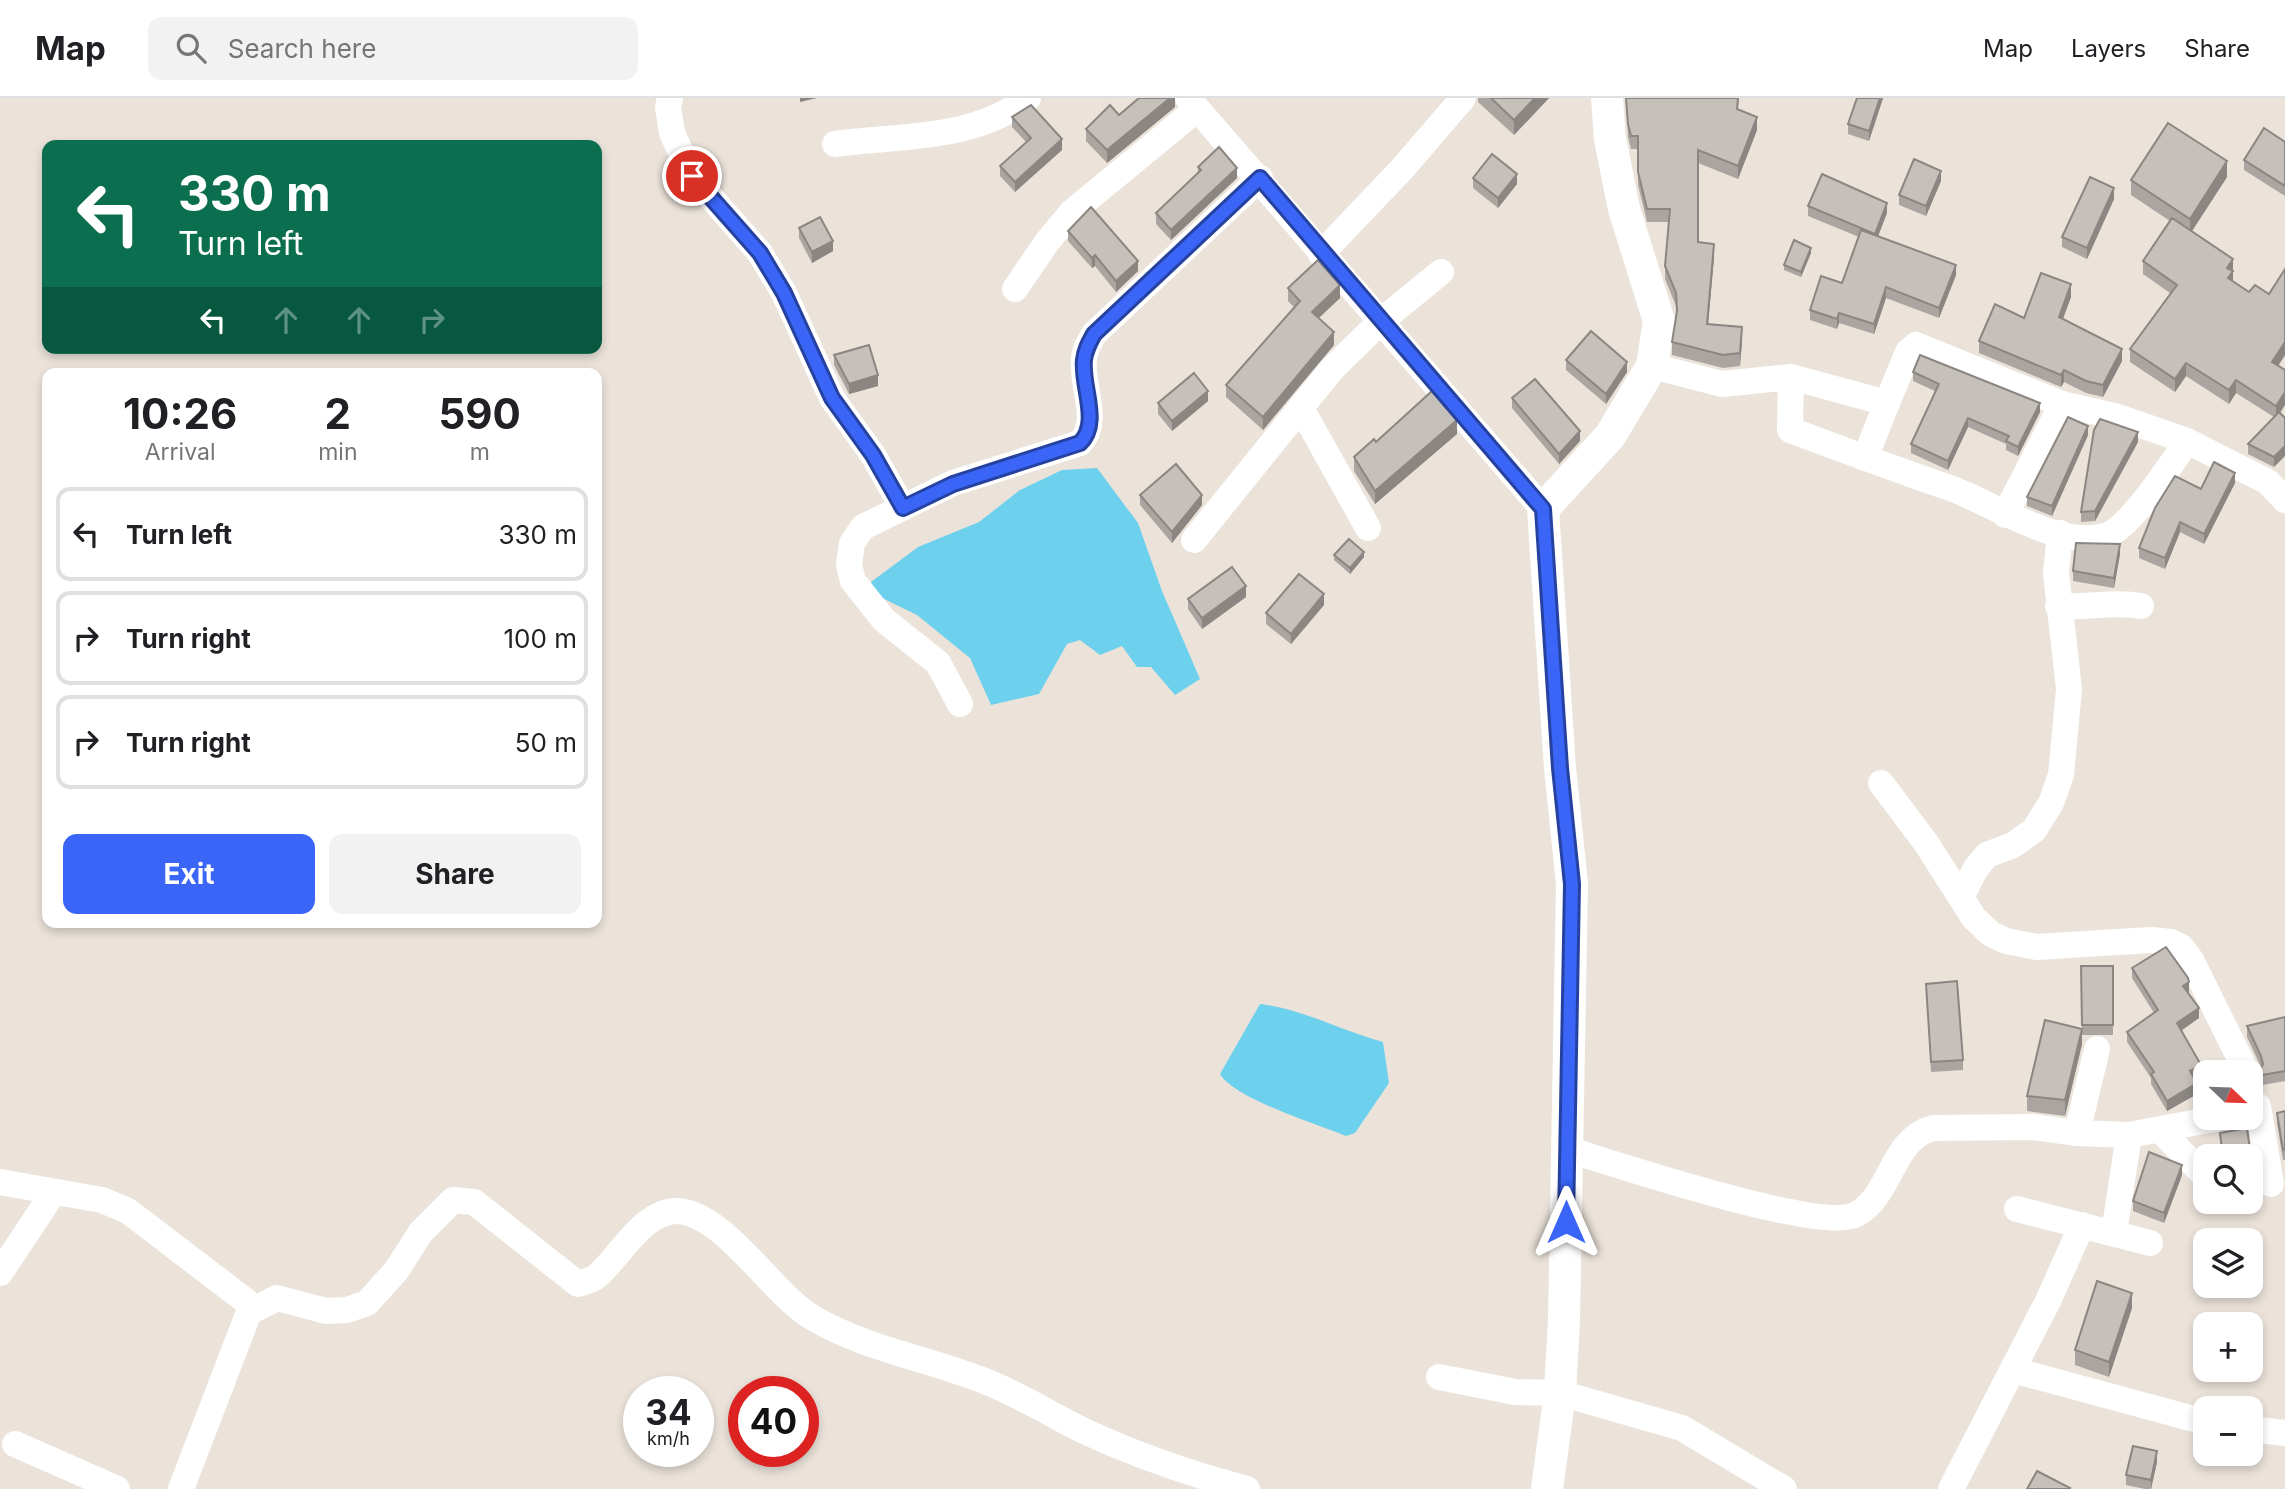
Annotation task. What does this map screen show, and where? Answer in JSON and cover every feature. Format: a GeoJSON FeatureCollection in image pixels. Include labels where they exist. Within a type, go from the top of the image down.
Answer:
{"type":"FeatureCollection","features":[{"type":"Feature","properties":{"kind":"street"},"geometry":{"type":"LineString","coordinates":[[670,98],[668,107],[672,133],[692,176],[760,253],[784,293],[832,398],[873,455],[903,508]]}},
{"type":"Feature","properties":{"kind":"street"},"geometry":{"type":"LineString","coordinates":[[835,144],[960,131],[987,123],[1028,98]]}},
{"type":"Feature","properties":{"kind":"street"},"geometry":{"type":"LineString","coordinates":[[1321,254],[1402,169],[1463,98]]}},
{"type":"Feature","properties":{"kind":"street"},"geometry":{"type":"LineString","coordinates":[[1543,509],[1610,436],[1652,366],[1659,321],[1624,209],[1610,139],[1607,98]]}},
{"type":"Feature","properties":{"kind":"street"},"geometry":{"type":"LineString","coordinates":[[1015,289],[1047,242],[1072,212],[1192,104],[1260,178],[1321,254],[1543,509],[1560,768],[1572,884],[1566,1270],[1553,1487]]}},
{"type":"Feature","properties":{"kind":"street"},"geometry":{"type":"LineString","coordinates":[[960,704],[938,663],[884,620],[853,581],[849,565],[852,543],[863,527],[953,484],[1080,443],[1087,437],[1090,417],[1084,360],[1094,334],[1260,178]]}},
{"type":"Feature","properties":{"kind":"street"},"geometry":{"type":"LineString","coordinates":[[1194,540],[1332,369],[1380,322],[1441,272]]}},
{"type":"Feature","properties":{"kind":"street"},"geometry":{"type":"LineString","coordinates":[[1865,458],[1908,352],[1916,345],[2062,404],[2118,417],[2187,441],[2268,482],[2285,500]]}},
{"type":"Feature","properties":{"kind":"street"},"geometry":{"type":"LineString","coordinates":[[1652,366],[1721,384],[1791,377],[1887,403]]}},
{"type":"Feature","properties":{"kind":"street"},"geometry":{"type":"LineString","coordinates":[[1791,377],[1790,430],[1910,477],[1952,489],[2005,514],[2076,537],[2106,536],[2148,498],[2187,441]]}},
{"type":"Feature","properties":{"kind":"street"},"geometry":{"type":"LineString","coordinates":[[2005,514],[2062,404]]}},
{"type":"Feature","properties":{"kind":"street"},"geometry":{"type":"LineString","coordinates":[[1301,408],[1368,528]]}},
{"type":"Feature","properties":{"kind":"street"},"geometry":{"type":"LineString","coordinates":[[1961,897],[1976,868],[1987,855],[2012,845],[2034,830],[2051,803],[2062,775],[2069,689],[2056,573],[2060,533]]}},
{"type":"Feature","properties":{"kind":"street"},"geometry":{"type":"LineString","coordinates":[[2058,606],[2080,608],[2124,603],[2141,606]]}},
{"type":"Feature","properties":{"kind":"street"},"geometry":{"type":"LineString","coordinates":[[1881,783],[1926,842],[1974,918],[1991,934],[2006,941],[2037,947],[2151,940],[2171,942],[2181,947],[2191,960],[2241,1060]]}},
{"type":"Feature","properties":{"kind":"street"},"geometry":{"type":"LineString","coordinates":[[2077,1133],[2097,1049]]}},
{"type":"Feature","properties":{"kind":"street"},"geometry":{"type":"LineString","coordinates":[[1566,1149],[1774,1208],[1838,1219],[1855,1215],[1875,1198],[1908,1141],[1921,1131],[1933,1128],[2032,1127],[2077,1133],[2129,1135],[2193,1123]]}},
{"type":"Feature","properties":{"kind":"street"},"geometry":{"type":"LineString","coordinates":[[2160,1130],[2193,1164]]}},
{"type":"Feature","properties":{"kind":"street"},"geometry":{"type":"LineString","coordinates":[[2258,1130],[2269,1184]]}},
{"type":"Feature","properties":{"kind":"street"},"geometry":{"type":"LineString","coordinates":[[2114,1233],[2129,1135]]}},
{"type":"Feature","properties":{"kind":"street"},"geometry":{"type":"LineString","coordinates":[[0,1181],[53,1193],[102,1199],[128,1211],[255,1308]]}},
{"type":"Feature","properties":{"kind":"street"},"geometry":{"type":"LineString","coordinates":[[0,1273],[53,1193]]}},
{"type":"Feature","properties":{"kind":"street"},"geometry":{"type":"LineString","coordinates":[[181,1489],[249,1311],[276,1298],[326,1311],[347,1310],[367,1303],[396,1271],[421,1232],[453,1200],[474,1202],[578,1284],[597,1277],[619,1249],[648,1222],[676,1211],[704,1219],[804,1313],[836,1331],[887,1352],[992,1384],[1085,1431],[1200,1483],[1247,1489]]}},
{"type":"Feature","properties":{"kind":"street"},"geometry":{"type":"LineString","coordinates":[[2017,1209],[2150,1243]]}},
{"type":"Feature","properties":{"kind":"street"},"geometry":{"type":"LineString","coordinates":[[1951,1489],[2013,1370],[2082,1225]]}},
{"type":"Feature","properties":{"kind":"street"},"geometry":{"type":"LineString","coordinates":[[2013,1370],[2193,1419]]}},
{"type":"Feature","properties":{"kind":"street"},"geometry":{"type":"LineString","coordinates":[[1439,1377],[1516,1392],[1560,1393],[1682,1428],[1771,1485]]}},
{"type":"Feature","properties":{"kind":"street"},"geometry":{"type":"LineString","coordinates":[[2263,1430],[2285,1433]]}},
{"type":"Feature","properties":{"kind":"street"},"geometry":{"type":"LineString","coordinates":[[15,1444],[117,1489]]}},
{"type":"Feature","properties":{"kind":"water"},"geometry":{"type":"Polygon","coordinates":[[[1097,468],[1138,523],[1162,591],[1200,679],[1175,695],[1151,667],[1137,667],[1122,646],[1100,655],[1080,640],[1067,644],[1039,694],[991,705],[970,658],[917,615],[872,593],[871,582],[918,547],[979,522],[1020,490],[1062,470],[1097,468]]]}},
{"type":"Feature","properties":{"kind":"water"},"geometry":{"type":"Polygon","coordinates":[[[1260,1004],[1292,1010],[1383,1042],[1389,1083],[1355,1133],[1346,1136],[1278,1110],[1242,1093],[1220,1074],[1260,1004]]]}},
{"type":"Feature","properties":{"kind":"building"},"geometry":{"type":"Polygon","coordinates":[[[1139,98],[1170,98],[1107,150],[1086,129],[1110,105],[1119,115],[1139,98]]]}},
{"type":"Feature","properties":{"kind":"building"},"geometry":{"type":"Polygon","coordinates":[[[1491,98],[1535,98],[1514,120],[1491,98]]]}},
{"type":"Feature","properties":{"kind":"building"},"geometry":{"type":"Polygon","coordinates":[[[1626,98],[1738,98],[1737,109],[1757,117],[1738,166],[1698,150],[1698,242],[1714,244],[1707,324],[1742,327],[1740,353],[1723,355],[1672,342],[1677,311],[1676,293],[1665,266],[1670,209],[1647,209],[1638,172],[1638,136],[1631,136],[1626,98]]]}},
{"type":"Feature","properties":{"kind":"building"},"geometry":{"type":"Polygon","coordinates":[[[1857,98],[1880,98],[1869,131],[1848,124],[1857,98]]]}},
{"type":"Feature","properties":{"kind":"building"},"geometry":{"type":"Polygon","coordinates":[[[1031,105],[1062,139],[1015,182],[1000,166],[1031,138],[1012,117],[1031,105]]]}},
{"type":"Feature","properties":{"kind":"building"},"geometry":{"type":"Polygon","coordinates":[[[2168,123],[2227,161],[2190,219],[2131,180],[2168,123]]]}},
{"type":"Feature","properties":{"kind":"building"},"geometry":{"type":"Polygon","coordinates":[[[2264,128],[2285,142],[2285,186],[2244,160],[2264,128]]]}},
{"type":"Feature","properties":{"kind":"building"},"geometry":{"type":"Polygon","coordinates":[[[1219,147],[1237,168],[1171,230],[1156,213],[1201,170],[1198,167],[1219,147]]]}},
{"type":"Feature","properties":{"kind":"building"},"geometry":{"type":"Polygon","coordinates":[[[1492,154],[1517,174],[1498,198],[1473,178],[1492,154]]]}},
{"type":"Feature","properties":{"kind":"building"},"geometry":{"type":"Polygon","coordinates":[[[1914,159],[1941,171],[1926,206],[1899,195],[1914,159]]]}},
{"type":"Feature","properties":{"kind":"building"},"geometry":{"type":"Polygon","coordinates":[[[1822,174],[1887,203],[1875,234],[1808,206],[1822,174]]]}},
{"type":"Feature","properties":{"kind":"building"},"geometry":{"type":"Polygon","coordinates":[[[2090,177],[2114,188],[2087,248],[2062,237],[2090,177]]]}},
{"type":"Feature","properties":{"kind":"building"},"geometry":{"type":"Polygon","coordinates":[[[1091,207],[1138,261],[1116,281],[1095,255],[1092,258],[1068,231],[1091,207]]]}},
{"type":"Feature","properties":{"kind":"building"},"geometry":{"type":"Polygon","coordinates":[[[820,217],[833,241],[812,252],[799,228],[820,217]]]}},
{"type":"Feature","properties":{"kind":"building"},"geometry":{"type":"Polygon","coordinates":[[[2172,218],[2233,259],[2227,268],[2233,271],[2228,278],[2249,292],[2255,285],[2269,294],[2285,269],[2285,342],[2272,362],[2285,370],[2285,392],[2276,406],[2236,380],[2229,390],[2186,363],[2175,379],[2130,349],[2177,285],[2143,261],[2172,218]]]}},
{"type":"Feature","properties":{"kind":"building"},"geometry":{"type":"Polygon","coordinates":[[[1861,230],[1956,265],[1939,308],[1886,287],[1874,324],[1839,313],[1837,319],[1810,310],[1821,276],[1842,283],[1861,230]]]}},
{"type":"Feature","properties":{"kind":"building"},"geometry":{"type":"Polygon","coordinates":[[[1794,240],[1811,248],[1801,272],[1784,265],[1794,240]]]}},
{"type":"Feature","properties":{"kind":"building"},"geometry":{"type":"Polygon","coordinates":[[[1318,260],[1340,285],[1312,312],[1334,332],[1263,417],[1226,385],[1300,301],[1288,288],[1318,260]]]}},
{"type":"Feature","properties":{"kind":"building"},"geometry":{"type":"Polygon","coordinates":[[[2041,273],[2071,284],[2059,317],[2122,349],[2103,385],[2086,381],[2064,370],[2061,375],[1979,341],[1995,304],[2024,318],[2041,273]]]}},
{"type":"Feature","properties":{"kind":"building"},"geometry":{"type":"Polygon","coordinates":[[[1591,331],[1627,362],[1606,394],[1566,360],[1591,331]]]}},
{"type":"Feature","properties":{"kind":"building"},"geometry":{"type":"Polygon","coordinates":[[[869,345],[878,375],[849,384],[834,355],[869,345]]]}},
{"type":"Feature","properties":{"kind":"building"},"geometry":{"type":"Polygon","coordinates":[[[1920,355],[2040,403],[2018,447],[2006,441],[2009,436],[1968,418],[1948,461],[1911,444],[1939,384],[1913,372],[1920,355]]]}},
{"type":"Feature","properties":{"kind":"building"},"geometry":{"type":"Polygon","coordinates":[[[1194,373],[1208,391],[1172,421],[1158,403],[1194,373]]]}},
{"type":"Feature","properties":{"kind":"building"},"geometry":{"type":"Polygon","coordinates":[[[1535,379],[1580,431],[1559,454],[1512,398],[1535,379]]]}},
{"type":"Feature","properties":{"kind":"building"},"geometry":{"type":"Polygon","coordinates":[[[1432,391],[1457,420],[1375,491],[1354,457],[1374,439],[1376,442],[1432,391]]]}},
{"type":"Feature","properties":{"kind":"building"},"geometry":{"type":"Polygon","coordinates":[[[2279,412],[2285,418],[2285,446],[2274,457],[2248,444],[2279,412]]]}},
{"type":"Feature","properties":{"kind":"building"},"geometry":{"type":"Polygon","coordinates":[[[2068,417],[2088,426],[2052,506],[2027,497],[2068,417]]]}},
{"type":"Feature","properties":{"kind":"building"},"geometry":{"type":"Polygon","coordinates":[[[2100,419],[2138,432],[2095,511],[2081,512],[2094,430],[2100,419]]]}},
{"type":"Feature","properties":{"kind":"building"},"geometry":{"type":"Polygon","coordinates":[[[2214,462],[2235,473],[2204,534],[2180,522],[2165,558],[2139,548],[2155,508],[2175,476],[2201,489],[2214,462]]]}},
{"type":"Feature","properties":{"kind":"building"},"geometry":{"type":"Polygon","coordinates":[[[1176,464],[1202,495],[1172,532],[1140,495],[1176,464]]]}},
{"type":"Feature","properties":{"kind":"building"},"geometry":{"type":"Polygon","coordinates":[[[1349,539],[1364,552],[1350,568],[1334,555],[1349,539]]]}},
{"type":"Feature","properties":{"kind":"building"},"geometry":{"type":"Polygon","coordinates":[[[2076,543],[2120,544],[2114,578],[2073,571],[2076,543]]]}},
{"type":"Feature","properties":{"kind":"building"},"geometry":{"type":"Polygon","coordinates":[[[1232,567],[1246,586],[1202,618],[1188,599],[1232,567]]]}},
{"type":"Feature","properties":{"kind":"building"},"geometry":{"type":"Polygon","coordinates":[[[1299,574],[1324,594],[1291,634],[1266,613],[1299,574]]]}},
{"type":"Feature","properties":{"kind":"building"},"geometry":{"type":"Polygon","coordinates":[[[2166,947],[2188,978],[2189,982],[2183,986],[2199,1008],[2177,1023],[2198,1060],[2193,1060],[2193,1069],[2190,1071],[2193,1085],[2167,1101],[2151,1074],[2154,1072],[2127,1032],[2158,1010],[2132,968],[2166,947]]]}},
{"type":"Feature","properties":{"kind":"building"},"geometry":{"type":"Polygon","coordinates":[[[2081,966],[2113,966],[2113,1025],[2082,1025],[2081,966]]]}},
{"type":"Feature","properties":{"kind":"building"},"geometry":{"type":"Polygon","coordinates":[[[1957,981],[1963,1060],[1931,1062],[1926,984],[1957,981]]]}},
{"type":"Feature","properties":{"kind":"building"},"geometry":{"type":"Polygon","coordinates":[[[2285,1017],[2285,1071],[2263,1075],[2263,1060],[2247,1026],[2285,1017]]]}},
{"type":"Feature","properties":{"kind":"building"},"geometry":{"type":"Polygon","coordinates":[[[2045,1020],[2082,1029],[2065,1100],[2027,1096],[2045,1020]]]}},
{"type":"Feature","properties":{"kind":"building"},"geometry":{"type":"Polygon","coordinates":[[[2285,1111],[2285,1149],[2283,1150],[2277,1113],[2285,1111]]]}},
{"type":"Feature","properties":{"kind":"building"},"geometry":{"type":"Polygon","coordinates":[[[2247,1130],[2249,1144],[2221,1144],[2220,1133],[2247,1130]]]}},
{"type":"Feature","properties":{"kind":"building"},"geometry":{"type":"Polygon","coordinates":[[[2149,1152],[2182,1165],[2164,1213],[2133,1201],[2149,1152]]]}},
{"type":"Feature","properties":{"kind":"building"},"geometry":{"type":"Polygon","coordinates":[[[2097,1281],[2132,1293],[2109,1362],[2075,1350],[2097,1281]]]}},
{"type":"Feature","properties":{"kind":"building"},"geometry":{"type":"Polygon","coordinates":[[[2133,1446],[2157,1451],[2151,1480],[2126,1475],[2133,1446]]]}},
{"type":"Feature","properties":{"kind":"building"},"geometry":{"type":"Polygon","coordinates":[[[2037,1471],[2070,1488],[2027,1489],[2037,1471]]]}},
{"type":"Feature","properties":{"kind":"route"},"geometry":{"type":"LineString","coordinates":[[692,176],[760,253],[784,293],[832,398],[873,455],[903,508],[953,484],[1067,448],[1087,437],[1090,417],[1083,370],[1086,349],[1094,334],[1260,178],[1321,254],[1543,509],[1560,768],[1572,884],[1566,1222]]}}]}
